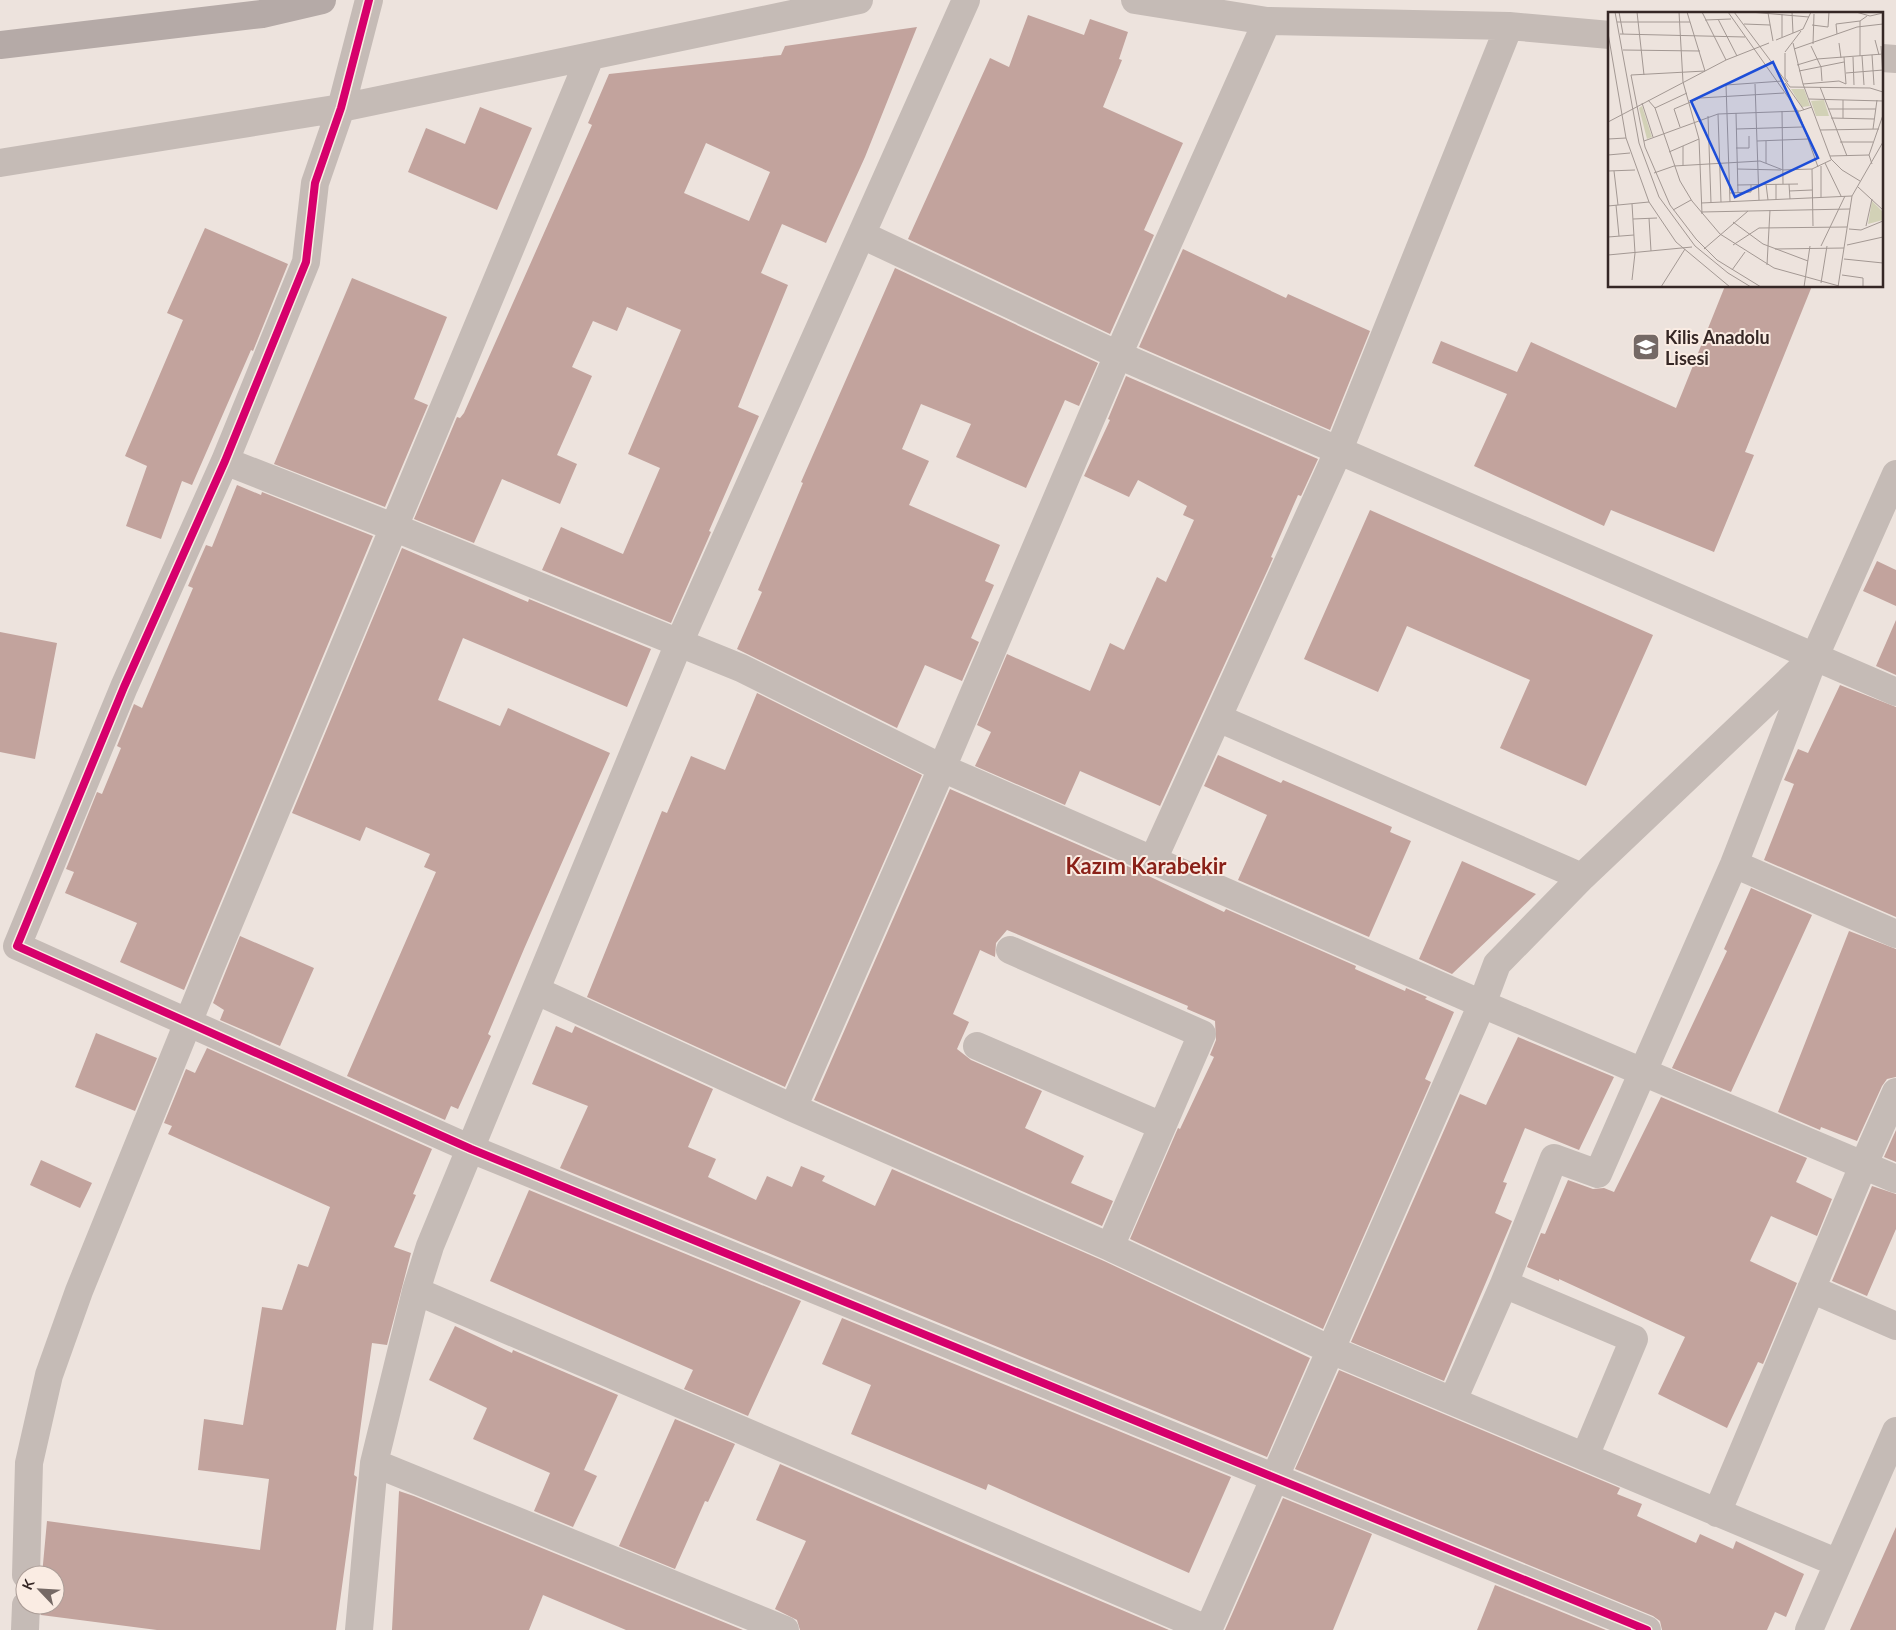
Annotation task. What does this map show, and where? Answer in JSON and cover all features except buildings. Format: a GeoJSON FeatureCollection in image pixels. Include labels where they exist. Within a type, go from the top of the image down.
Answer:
{"type":"FeatureCollection","features":[{"type":"Feature","properties":{"kind":"main road"},"geometry":{"type":"LineString","coordinates":[[0,45],[262,14],[322,0]]}},
{"type":"Feature","properties":{"kind":"street"},"geometry":{"type":"LineString","coordinates":[[0,163],[344,96],[590,57],[859,0]]}},
{"type":"Feature","properties":{"kind":"street"},"geometry":{"type":"LineString","coordinates":[[359,1630],[374,1463],[416,1291],[430,1246],[537,991],[679,643],[966,0]]}},
{"type":"Feature","properties":{"kind":"street"},"geometry":{"type":"LineString","coordinates":[[1135,0],[1267,21],[1509,26],[1608,35]]}},
{"type":"Feature","properties":{"kind":"street"},"geometry":{"type":"LineString","coordinates":[[367,8],[344,96],[315,183],[306,262],[225,461],[124,687],[17,946],[471,1150],[1647,1630]]}},
{"type":"Feature","properties":{"kind":"street"},"geometry":{"type":"LineString","coordinates":[[792,1108],[942,768],[1118,355],[1267,21]]}},
{"type":"Feature","properties":{"kind":"street"},"geometry":{"type":"LineString","coordinates":[[1153,860],[1338,452],[1509,26]]}},
{"type":"Feature","properties":{"kind":"street"},"geometry":{"type":"LineString","coordinates":[[26,1565],[29,1463],[49,1375],[79,1291],[393,526],[590,57]]}},
{"type":"Feature","properties":{"kind":"street"},"geometry":{"type":"LineString","coordinates":[[862,235],[1118,355],[1338,452],[1896,692]]}},
{"type":"Feature","properties":{"kind":"street"},"geometry":{"type":"LineString","coordinates":[[225,461],[393,526],[741,668],[942,768],[1482,1004],[1896,1179]]}},
{"type":"Feature","properties":{"kind":"street"},"geometry":{"type":"LineString","coordinates":[[1453,1400],[1504,1284],[1554,1158],[1598,1174],[1644,1073],[1734,864],[1814,656],[1896,474]]}},
{"type":"Feature","properties":{"kind":"street"},"geometry":{"type":"LineString","coordinates":[[416,1291],[1209,1630],[1482,1004],[1497,964],[1582,877],[1814,656]]}},
{"type":"Feature","properties":{"kind":"street"},"geometry":{"type":"LineString","coordinates":[[1218,718],[1582,877]]}},
{"type":"Feature","properties":{"kind":"street"},"geometry":{"type":"LineString","coordinates":[[1734,864],[1896,934]]}},
{"type":"Feature","properties":{"kind":"street"},"geometry":{"type":"LineString","coordinates":[[1010,950],[1202,1034],[1110,1247]]}},
{"type":"Feature","properties":{"kind":"street"},"geometry":{"type":"LineString","coordinates":[[537,991],[792,1108],[1110,1247],[1331,1350],[1838,1563]]}},
{"type":"Feature","properties":{"kind":"street"},"geometry":{"type":"LineString","coordinates":[[977,1046],[1162,1126]]}},
{"type":"Feature","properties":{"kind":"street"},"geometry":{"type":"LineString","coordinates":[[1717,1513],[1896,1092]]}},
{"type":"Feature","properties":{"kind":"street"},"geometry":{"type":"LineString","coordinates":[[1504,1284],[1634,1339],[1585,1456]]}},
{"type":"Feature","properties":{"kind":"street"},"geometry":{"type":"LineString","coordinates":[[1811,1289],[1896,1326]]}},
{"type":"Feature","properties":{"kind":"street"},"geometry":{"type":"LineString","coordinates":[[1809,1630],[1896,1431]]}},
{"type":"Feature","properties":{"kind":"street"},"geometry":{"type":"LineString","coordinates":[[374,1463],[785,1630]]}},
{"type":"Feature","properties":{"kind":"street"},"geometry":{"type":"LineString","coordinates":[[25,1630],[26,1615]]}},
{"type":"Feature","properties":{"kind":"cycle path"},"geometry":{"type":"LineString","coordinates":[[369,0],[341,108],[315,183],[306,262],[225,461],[124,687],[17,946],[471,1149],[1647,1630]]}},
{"type":"Feature","properties":{"kind":"place","name":"Kilis Anadolu Lisesi"},"geometry":{"type":"Point","coordinates":[1646,347]}},
{"type":"Feature","properties":{"kind":"district","name":"Kazım Karabekir"},"geometry":{"type":"Point","coordinates":[1146,865]}}]}
